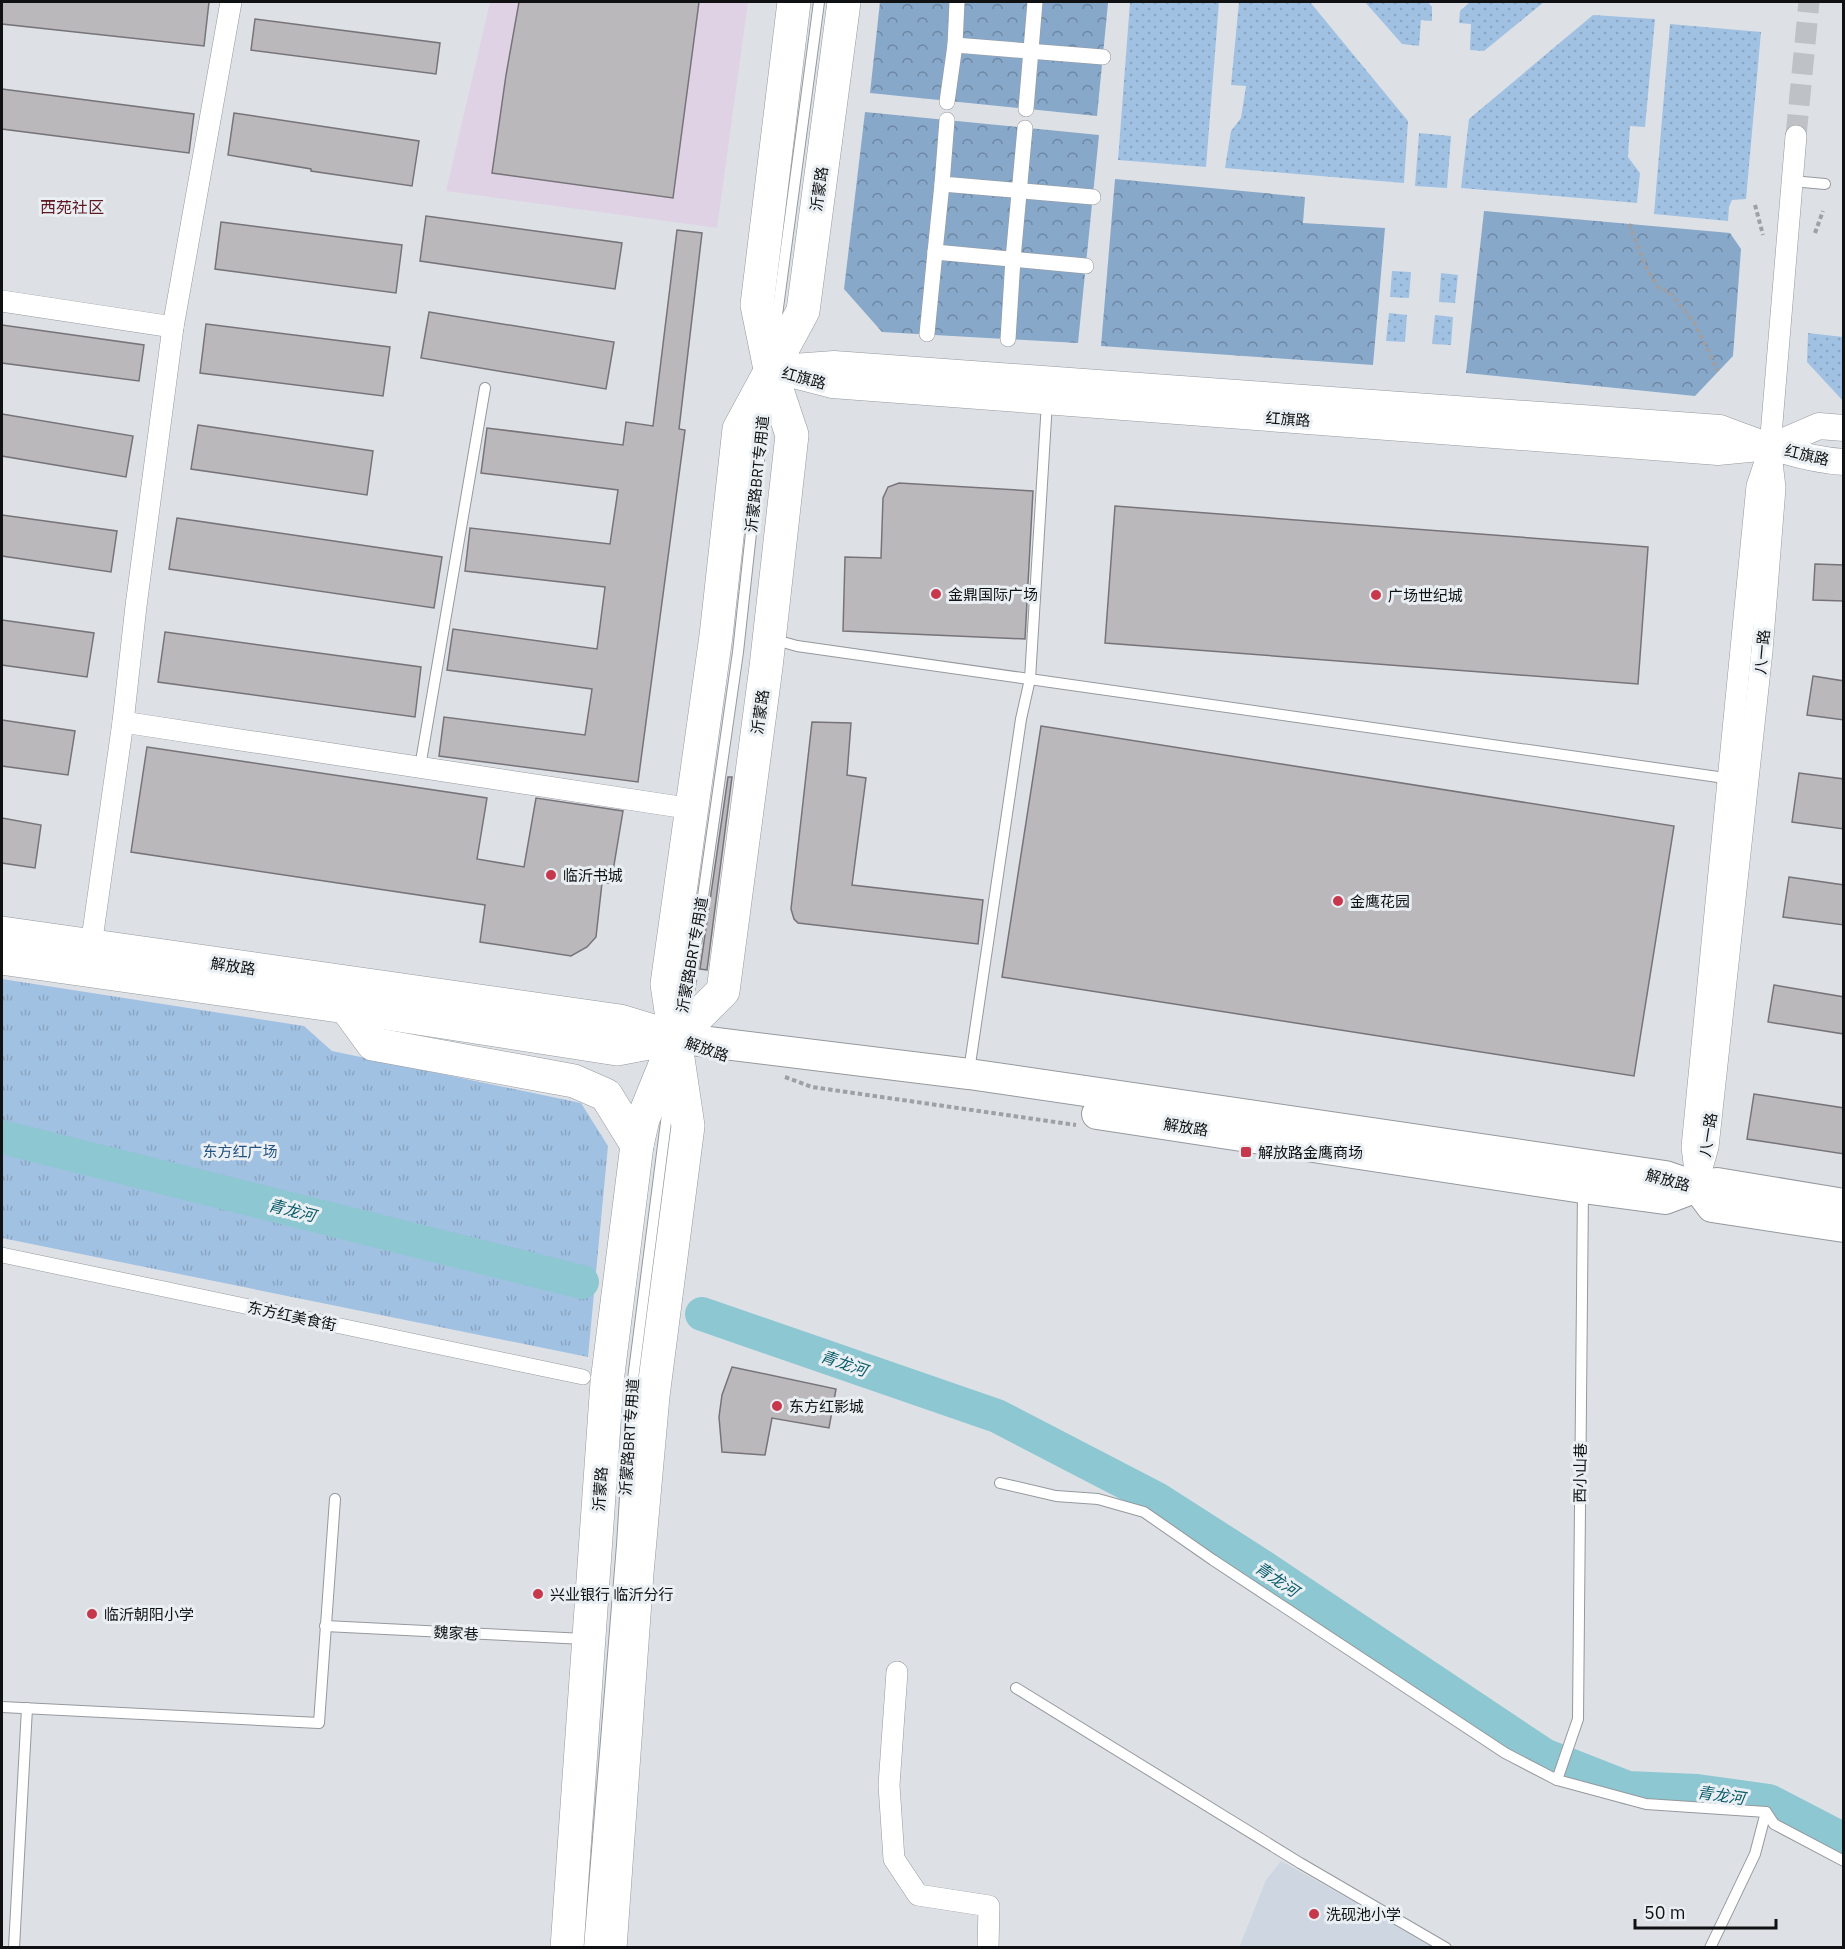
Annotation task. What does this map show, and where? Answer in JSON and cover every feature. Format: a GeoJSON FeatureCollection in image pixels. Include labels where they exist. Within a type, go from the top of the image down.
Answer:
{"type":"FeatureCollection","features":[{"type":"Feature","properties":{"kind":"main road","name":"沂蒙路"},"geometry":{"type":"LineString","coordinates":[[567,1947],[587,1639],[598,1527],[607,1382],[637,1145],[643,1119],[676,1038],[723,992],[769,638],[792,435],[770,369],[757,305],[794,2]]}},
{"type":"Feature","properties":{"kind":"main road","name":"沂蒙路"},"geometry":{"type":"LineString","coordinates":[[610,1947],[637,1573],[653,1396],[688,1126],[667,984],[716,636],[739,429],[802,311],[844,2]]}},
{"type":"Feature","properties":{"kind":"main road","name":"解放路"},"geometry":{"type":"LineString","coordinates":[[2,933],[620,1021],[753,1065],[968,1094],[1583,1188],[1665,1199],[1697,1187],[1717,1183],[1844,1204]]}},
{"type":"Feature","properties":{"kind":"main road","name":"解放路"},"geometry":{"type":"LineString","coordinates":[[2,958],[346,1007],[617,1049],[676,1038],[758,1032],[851,1046],[892,1065],[969,1074],[1665,1176],[1697,1187],[1712,1207],[1844,1227]]}},
{"type":"Feature","properties":{"kind":"main road"},"geometry":{"type":"LineString","coordinates":[[346,1007],[373,1044],[574,1081],[606,1095],[637,1145]]}},
{"type":"Feature","properties":{"kind":"street"},"geometry":{"type":"LineString","coordinates":[[90,946],[123,722],[173,327],[231,2]]}},
{"type":"Feature","properties":{"kind":"street"},"geometry":{"type":"LineString","coordinates":[[947,102],[955,45],[957,2]]}},
{"type":"Feature","properties":{"kind":"street"},"geometry":{"type":"LineString","coordinates":[[1026,109],[1035,2]]}},
{"type":"Feature","properties":{"kind":"street"},"geometry":{"type":"LineString","coordinates":[[955,45],[1103,57]]}},
{"type":"Feature","properties":{"kind":"street"},"geometry":{"type":"LineString","coordinates":[[927,334],[947,120]]}},
{"type":"Feature","properties":{"kind":"street"},"geometry":{"type":"LineString","coordinates":[[1008,339],[1025,128]]}},
{"type":"Feature","properties":{"kind":"street","name":"八一路"},"geometry":{"type":"LineString","coordinates":[[1697,1187],[1692,1147],[1738,785],[1758,486],[1770,447],[1796,136]]}},
{"type":"Feature","properties":{"kind":"street"},"geometry":{"type":"LineString","coordinates":[[942,184],[1093,197]]}},
{"type":"Feature","properties":{"kind":"street"},"geometry":{"type":"LineString","coordinates":[[935,252],[1086,266]]}},
{"type":"Feature","properties":{"kind":"street"},"geometry":{"type":"LineString","coordinates":[[2,301],[173,327]]}},
{"type":"Feature","properties":{"kind":"street","name":"红旗路"},"geometry":{"type":"LineString","coordinates":[[770,369],[834,364],[1720,428],[1770,447],[1817,460],[1844,462]]}},
{"type":"Feature","properties":{"kind":"street","name":"红旗路"},"geometry":{"type":"LineString","coordinates":[[770,369],[832,385],[1718,452],[1770,447],[1819,426],[1844,428]]}},
{"type":"Feature","properties":{"kind":"street"},"geometry":{"type":"LineString","coordinates":[[123,722],[693,809]]}},
{"type":"Feature","properties":{"kind":"street","name":"东方红美食街"},"geometry":{"type":"LineString","coordinates":[[2,1255],[583,1377]]}},
{"type":"Feature","properties":{"kind":"street"},"geometry":{"type":"LineString","coordinates":[[897,1672],[889,1785],[894,1859],[918,1895],[989,1906],[988,1947]]}},
{"type":"Feature","properties":{"kind":"lane","name":"沂蒙路BRT专用道"},"geometry":{"type":"LineString","coordinates":[[589,1947],[621,1557],[632,1387],[676,1038],[690,987],[738,652],[760,445],[819,2]]}},
{"type":"Feature","properties":{"kind":"lane"},"geometry":{"type":"LineString","coordinates":[[1792,181],[1825,184]]}},
{"type":"Feature","properties":{"kind":"lane"},"geometry":{"type":"LineString","coordinates":[[420,767],[485,388]]}},
{"type":"Feature","properties":{"kind":"lane"},"geometry":{"type":"LineString","coordinates":[[969,1074],[1029,679],[1047,401]]}},
{"type":"Feature","properties":{"kind":"lane"},"geometry":{"type":"LineString","coordinates":[[769,638],[797,646],[1718,777],[1738,785]]}},
{"type":"Feature","properties":{"kind":"lane","name":"西小山巷"},"geometry":{"type":"LineString","coordinates":[[1558,1775],[1578,1719],[1583,1188]]}},
{"type":"Feature","properties":{"kind":"lane"},"geometry":{"type":"LineString","coordinates":[[1000,1483],[1056,1496],[1098,1499],[1144,1512],[1505,1753],[1558,1775],[1646,1804],[1766,1812]]}},
{"type":"Feature","properties":{"kind":"lane"},"geometry":{"type":"LineString","coordinates":[[2,1707],[319,1723],[335,1499]]}},
{"type":"Feature","properties":{"kind":"lane","name":"魏家巷"},"geometry":{"type":"LineString","coordinates":[[325,1626],[587,1639]]}},
{"type":"Feature","properties":{"kind":"lane"},"geometry":{"type":"LineString","coordinates":[[1016,1688],[1300,1863],[1446,1947]]}},
{"type":"Feature","properties":{"kind":"lane"},"geometry":{"type":"LineString","coordinates":[[14,1947],[27,1708]]}},
{"type":"Feature","properties":{"kind":"lane"},"geometry":{"type":"LineString","coordinates":[[1766,1812],[1774,1824],[1844,1861]]}},
{"type":"Feature","properties":{"kind":"lane"},"geometry":{"type":"LineString","coordinates":[[1710,1947],[1755,1854],[1766,1812]]}},
{"type":"Feature","properties":{"kind":"path"},"geometry":{"type":"LineString","coordinates":[[1755,205],[1763,235]]}},
{"type":"Feature","properties":{"kind":"path"},"geometry":{"type":"LineString","coordinates":[[1815,233],[1823,211]]}},
{"type":"Feature","properties":{"kind":"path"},"geometry":{"type":"LineString","coordinates":[[1629,224],[1646,267],[1658,287],[1670,293],[1694,322],[1718,371]]}},
{"type":"Feature","properties":{"kind":"shaded area"},"geometry":{"type":"Polygon","coordinates":[[[490,2],[748,2],[717,228],[446,191],[490,2]]]}},
{"type":"Feature","properties":{"kind":"shaded area","name":"洗砚池小学"},"geometry":{"type":"Polygon","coordinates":[[[1281,1861],[1435,1947],[1239,1948],[1266,1880],[1281,1861]]]}},
{"type":"Feature","properties":{"kind":"green space"},"geometry":{"type":"Polygon","coordinates":[[[880,2],[1108,3],[1097,116],[870,93],[880,2]]]}},
{"type":"Feature","properties":{"kind":"green space"},"geometry":{"type":"Polygon","coordinates":[[[1130,2],[1219,2],[1206,167],[1118,160],[1130,2]]]}},
{"type":"Feature","properties":{"kind":"green space"},"geometry":{"type":"Polygon","coordinates":[[[1239,2],[1310,2],[1408,121],[1404,183],[1225,168],[1231,131],[1241,118],[1246,86],[1231,85],[1239,2]]]}},
{"type":"Feature","properties":{"kind":"green space"},"geometry":{"type":"Polygon","coordinates":[[[1365,2],[1428,2],[1432,7],[1432,21],[1421,20],[1419,46],[1402,44],[1365,2]]]}},
{"type":"Feature","properties":{"kind":"green space"},"geometry":{"type":"Polygon","coordinates":[[[1470,2],[1544,2],[1484,51],[1470,50],[1471,24],[1459,23],[1460,11],[1470,2]]]}},
{"type":"Feature","properties":{"kind":"green space"},"geometry":{"type":"Polygon","coordinates":[[[1593,15],[1655,19],[1645,127],[1630,126],[1628,157],[1640,173],[1637,203],[1461,188],[1469,119],[1593,15]]]}},
{"type":"Feature","properties":{"kind":"green space"},"geometry":{"type":"Polygon","coordinates":[[[1670,24],[1761,32],[1746,199],[1732,200],[1728,221],[1654,214],[1670,24]]]}},
{"type":"Feature","properties":{"kind":"green space"},"geometry":{"type":"Polygon","coordinates":[[[865,112],[1099,135],[1078,343],[882,332],[844,289],[865,112]]]}},
{"type":"Feature","properties":{"kind":"green space"},"geometry":{"type":"Polygon","coordinates":[[[1419,133],[1451,136],[1447,188],[1415,186],[1419,133]]]}},
{"type":"Feature","properties":{"kind":"green space"},"geometry":{"type":"Polygon","coordinates":[[[1115,179],[1305,197],[1303,223],[1385,228],[1373,365],[1101,346],[1115,179]]]}},
{"type":"Feature","properties":{"kind":"green space"},"geometry":{"type":"Polygon","coordinates":[[[1484,211],[1730,233],[1741,249],[1733,356],[1695,396],[1466,373],[1484,211]]]}},
{"type":"Feature","properties":{"kind":"green space"},"geometry":{"type":"Polygon","coordinates":[[[1392,271],[1411,272],[1409,298],[1390,297],[1392,271]]]}},
{"type":"Feature","properties":{"kind":"green space"},"geometry":{"type":"Polygon","coordinates":[[[1441,273],[1458,275],[1455,303],[1439,302],[1441,273]]]}},
{"type":"Feature","properties":{"kind":"green space"},"geometry":{"type":"Polygon","coordinates":[[[1389,313],[1407,315],[1405,342],[1386,341],[1389,313]]]}},
{"type":"Feature","properties":{"kind":"green space"},"geometry":{"type":"Polygon","coordinates":[[[1435,315],[1453,317],[1451,345],[1432,344],[1435,315]]]}},
{"type":"Feature","properties":{"kind":"green space"},"geometry":{"type":"Polygon","coordinates":[[[1808,333],[1843,337],[1843,401],[1807,362],[1808,333]]]}},
{"type":"Feature","properties":{"kind":"green space","name":"东方红广场"},"geometry":{"type":"Polygon","coordinates":[[[2,979],[304,1026],[332,1051],[581,1103],[608,1146],[588,1357],[2,1238],[2,979]]]}},
{"type":"Feature","properties":{"kind":"building"},"geometry":{"type":"Polygon","coordinates":[[[2,2],[209,2],[204,46],[2,24],[2,2]]]}},
{"type":"Feature","properties":{"kind":"building"},"geometry":{"type":"Polygon","coordinates":[[[519,2],[699,2],[673,198],[492,173],[519,2]]]}},
{"type":"Feature","properties":{"kind":"building"},"geometry":{"type":"Polygon","coordinates":[[[255,19],[440,43],[436,74],[251,50],[255,19]]]}},
{"type":"Feature","properties":{"kind":"building"},"geometry":{"type":"Polygon","coordinates":[[[2,89],[194,114],[189,153],[2,129],[2,89]]]}},
{"type":"Feature","properties":{"kind":"building"},"geometry":{"type":"Polygon","coordinates":[[[234,113],[419,141],[412,186],[311,171],[311,169],[228,155],[234,113]]]}},
{"type":"Feature","properties":{"kind":"building"},"geometry":{"type":"Polygon","coordinates":[[[426,216],[622,243],[615,289],[420,261],[426,216]]]}},
{"type":"Feature","properties":{"kind":"building"},"geometry":{"type":"Polygon","coordinates":[[[221,222],[402,245],[396,293],[215,269],[221,222]]]}},
{"type":"Feature","properties":{"kind":"building"},"geometry":{"type":"Polygon","coordinates":[[[677,230],[702,233],[679,429],[685,430],[638,782],[439,756],[444,717],[585,735],[592,689],[447,670],[453,629],[597,649],[605,587],[465,571],[470,528],[610,544],[618,490],[481,473],[487,428],[623,445],[626,422],[653,426],[677,230]]]}},
{"type":"Feature","properties":{"kind":"building"},"geometry":{"type":"Polygon","coordinates":[[[429,312],[614,342],[606,389],[421,358],[429,312]]]}},
{"type":"Feature","properties":{"kind":"building"},"geometry":{"type":"Polygon","coordinates":[[[206,324],[390,347],[383,396],[200,373],[206,324]]]}},
{"type":"Feature","properties":{"kind":"building"},"geometry":{"type":"Polygon","coordinates":[[[2,325],[144,345],[139,381],[2,363],[2,325]]]}},
{"type":"Feature","properties":{"kind":"building"},"geometry":{"type":"Polygon","coordinates":[[[2,414],[133,436],[126,477],[2,456],[2,414]]]}},
{"type":"Feature","properties":{"kind":"building"},"geometry":{"type":"Polygon","coordinates":[[[198,425],[373,451],[367,495],[191,469],[198,425]]]}},
{"type":"Feature","properties":{"kind":"building","name":"金鼎国际广场"},"geometry":{"type":"Polygon","coordinates":[[[899,483],[1033,491],[1025,639],[843,631],[845,557],[881,558],[883,498],[888,487],[899,483]]]}},
{"type":"Feature","properties":{"kind":"building","name":"广场世纪城"},"geometry":{"type":"Polygon","coordinates":[[[1115,506],[1648,547],[1638,684],[1105,643],[1115,506]]]}},
{"type":"Feature","properties":{"kind":"building"},"geometry":{"type":"Polygon","coordinates":[[[2,515],[117,531],[111,572],[2,556],[2,515]]]}},
{"type":"Feature","properties":{"kind":"building"},"geometry":{"type":"Polygon","coordinates":[[[177,518],[442,557],[434,608],[169,569],[177,518]]]}},
{"type":"Feature","properties":{"kind":"building"},"geometry":{"type":"Polygon","coordinates":[[[1815,564],[1844,565],[1844,601],[1813,600],[1815,564]]]}},
{"type":"Feature","properties":{"kind":"building"},"geometry":{"type":"Polygon","coordinates":[[[2,620],[94,633],[87,677],[2,665],[2,620]]]}},
{"type":"Feature","properties":{"kind":"building"},"geometry":{"type":"Polygon","coordinates":[[[165,632],[421,667],[415,717],[158,682],[165,632]]]}},
{"type":"Feature","properties":{"kind":"building"},"geometry":{"type":"Polygon","coordinates":[[[1813,676],[1844,681],[1844,720],[1807,715],[1813,676]]]}},
{"type":"Feature","properties":{"kind":"building"},"geometry":{"type":"Polygon","coordinates":[[[2,720],[75,731],[68,775],[2,766],[2,720]]]}},
{"type":"Feature","properties":{"kind":"building"},"geometry":{"type":"Polygon","coordinates":[[[812,722],[851,723],[847,775],[866,778],[852,885],[983,900],[978,944],[798,923],[794,919],[791,909],[812,722]]]}},
{"type":"Feature","properties":{"kind":"building","name":"金鹰花园"},"geometry":{"type":"Polygon","coordinates":[[[1041,726],[1674,826],[1634,1076],[1002,977],[1041,726]]]}},
{"type":"Feature","properties":{"kind":"building"},"geometry":{"type":"Polygon","coordinates":[[[147,747],[487,798],[477,859],[524,867],[536,798],[623,811],[611,883],[602,883],[596,937],[587,947],[571,956],[480,942],[485,905],[131,852],[147,747]]]}},
{"type":"Feature","properties":{"kind":"building"},"geometry":{"type":"Polygon","coordinates":[[[1799,773],[1844,779],[1844,829],[1792,822],[1799,773]]]}},
{"type":"Feature","properties":{"kind":"building"},"geometry":{"type":"Polygon","coordinates":[[[728,777],[732,777],[707,970],[700,969],[728,777]]]}},
{"type":"Feature","properties":{"kind":"building"},"geometry":{"type":"Polygon","coordinates":[[[2,818],[41,825],[35,868],[2,863],[2,818]]]}},
{"type":"Feature","properties":{"kind":"building"},"geometry":{"type":"Polygon","coordinates":[[[1789,877],[1844,885],[1844,925],[1783,917],[1789,877]]]}},
{"type":"Feature","properties":{"kind":"building"},"geometry":{"type":"Polygon","coordinates":[[[1774,985],[1844,997],[1844,1034],[1768,1022],[1774,985]]]}},
{"type":"Feature","properties":{"kind":"building"},"geometry":{"type":"Polygon","coordinates":[[[1754,1094],[1844,1108],[1844,1154],[1747,1139],[1754,1094]]]}},
{"type":"Feature","properties":{"kind":"building","name":"东方红影城"},"geometry":{"type":"Polygon","coordinates":[[[732,1367],[836,1389],[829,1428],[772,1418],[765,1455],[722,1452],[719,1417],[722,1395],[732,1367]]]}},
{"type":"Feature","properties":{"kind":"waterway","name":"青龙河"},"geometry":{"type":"LineString","coordinates":[[2,1137],[582,1282]]}},
{"type":"Feature","properties":{"kind":"waterway","name":"青龙河"},"geometry":{"type":"LineString","coordinates":[[702,1314],[997,1416],[1157,1499],[1544,1755],[1628,1788],[1697,1791],[1769,1801],[1844,1840]]}},
{"type":"Feature","properties":{"kind":"tunnel"},"geometry":{"type":"LineString","coordinates":[[1796,136],[1809,2]]}},
{"type":"Feature","properties":{"kind":"place","name":"金鼎国际广场"},"geometry":{"type":"Point","coordinates":[936,594]}},
{"type":"Feature","properties":{"kind":"place","name":"广场世纪城"},"geometry":{"type":"Point","coordinates":[1376,595]}},
{"type":"Feature","properties":{"kind":"place","name":"临沂书城"},"geometry":{"type":"Point","coordinates":[551,875]}},
{"type":"Feature","properties":{"kind":"place","name":"金鹰花园"},"geometry":{"type":"Point","coordinates":[1338,901]}},
{"type":"Feature","properties":{"kind":"place","name":"解放路金鹰商场"},"geometry":{"type":"Point","coordinates":[1246,1152]}},
{"type":"Feature","properties":{"kind":"place","name":"东方红影城"},"geometry":{"type":"Point","coordinates":[777,1406]}},
{"type":"Feature","properties":{"kind":"place","name":"兴业银行 临沂分行"},"geometry":{"type":"Point","coordinates":[538,1594]}},
{"type":"Feature","properties":{"kind":"place","name":"临沂朝阳小学"},"geometry":{"type":"Point","coordinates":[92,1614]}},
{"type":"Feature","properties":{"kind":"place","name":"洗砚池小学"},"geometry":{"type":"Point","coordinates":[1314,1914]}},
{"type":"Feature","properties":{"kind":"district","name":"西苑社区"},"geometry":{"type":"Point","coordinates":[72,207]}}]}
